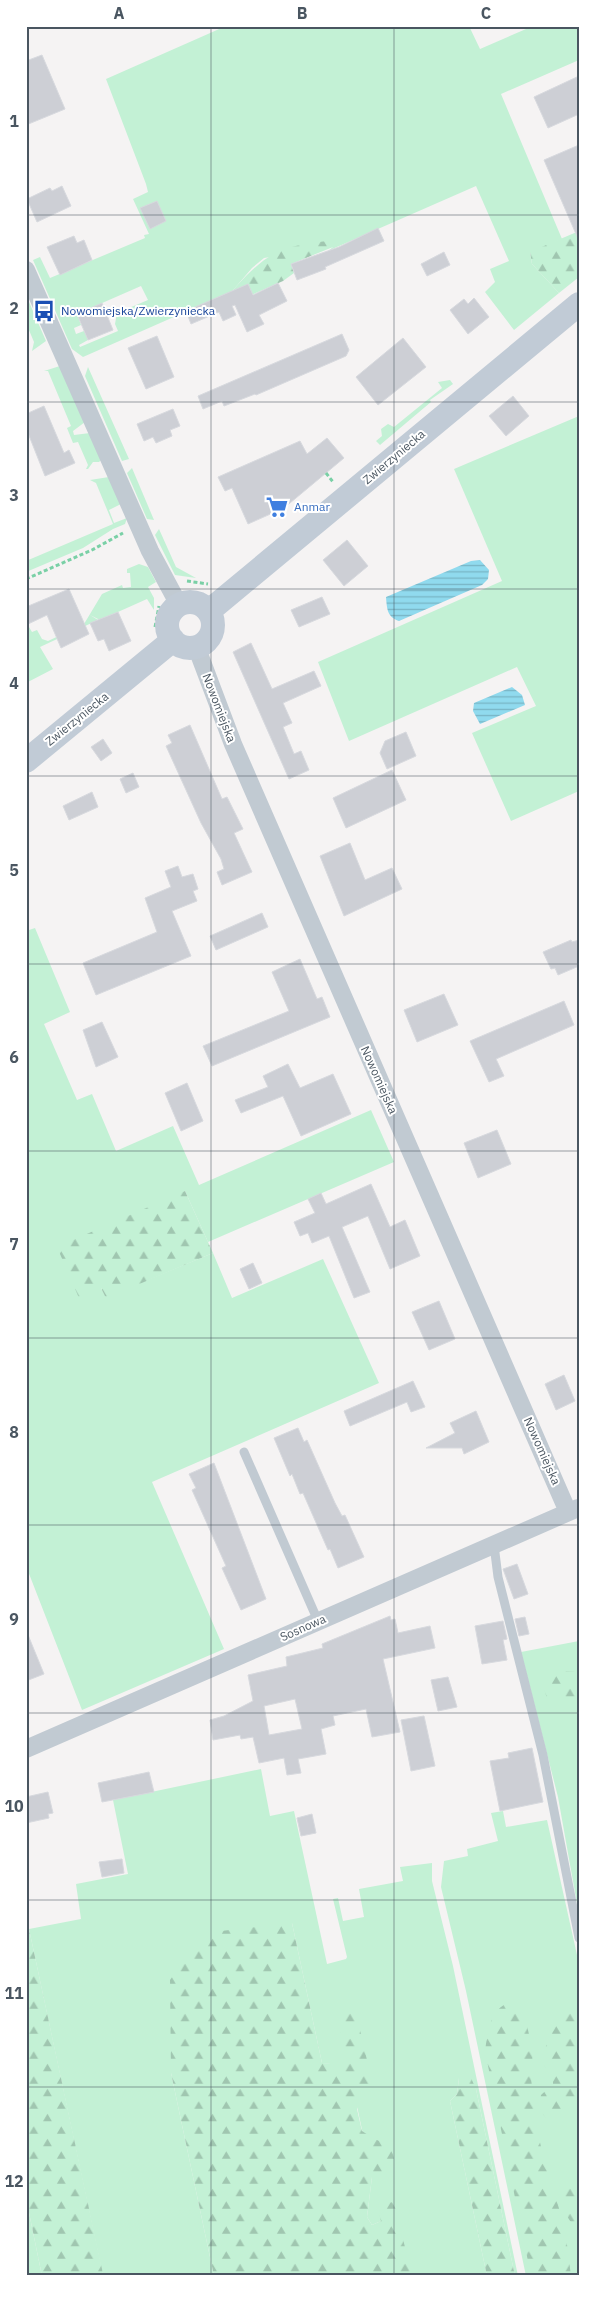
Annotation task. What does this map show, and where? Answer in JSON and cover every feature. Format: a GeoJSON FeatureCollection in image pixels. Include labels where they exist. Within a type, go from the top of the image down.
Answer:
{"type":"FeatureCollection","features":[{"type":"Feature","properties":{"kind":"street"},"geometry":{"type":"LineString","coordinates":[[26,270],[150,551],[171,613],[163,638],[186,647],[206,642],[213,624],[209,611],[196,602],[169,604]]}},
{"type":"Feature","properties":{"kind":"street","name":"Zwierzyniecka"},"geometry":{"type":"LineString","coordinates":[[209,611],[579,304]]}},
{"type":"Feature","properties":{"kind":"street","name":"Zwierzyniecka"},"geometry":{"type":"LineString","coordinates":[[26,761],[163,638]]}},
{"type":"Feature","properties":{"kind":"street","name":"Nowomiejska"},"geometry":{"type":"LineString","coordinates":[[196,646],[214,699],[263,815],[574,1510]]}},
{"type":"Feature","properties":{"kind":"street","name":"Sosnowa"},"geometry":{"type":"LineString","coordinates":[[26,1749],[574,1510]]}},
{"type":"Feature","properties":{"kind":"lane"},"geometry":{"type":"LineString","coordinates":[[244,1452],[318,1621]]}},
{"type":"Feature","properties":{"kind":"lane"},"geometry":{"type":"LineString","coordinates":[[494,1545],[498,1577],[543,1755],[579,1938]]}},
{"type":"Feature","properties":{"kind":"path"},"geometry":{"type":"LineString","coordinates":[[326,473],[334,482]]}},
{"type":"Feature","properties":{"kind":"path"},"geometry":{"type":"LineString","coordinates":[[26,579],[92,550],[116,536]]}},
{"type":"Feature","properties":{"kind":"path"},"geometry":{"type":"LineString","coordinates":[[163,638],[169,604]]}},
{"type":"Feature","properties":{"kind":"green space"},"geometry":{"type":"Polygon","coordinates":[[[226,26],[469,26],[480,49],[533,26],[579,26],[579,60],[501,94],[562,239],[530,253],[532,264],[559,293],[514,330],[485,292],[495,282],[490,269],[509,261],[476,186],[328,251],[333,247],[264,258],[252,268],[228,296],[226,294],[83,357],[72,349],[33,260],[40,257],[50,278],[145,238],[144,235],[149,234],[133,199],[148,192],[146,184],[106,79],[226,26]],[[141,286],[77,314],[81,325],[74,328],[76,334],[84,331],[88,340],[79,345],[80,347],[118,331],[115,324],[117,313],[148,300],[141,286]]]}},
{"type":"Feature","properties":{"kind":"green space"},"geometry":{"type":"Polygon","coordinates":[[[579,231],[579,277],[559,293],[532,264],[530,252],[579,231]]]}},
{"type":"Feature","properties":{"kind":"green space"},"geometry":{"type":"Polygon","coordinates":[[[328,241],[333,243],[333,247],[291,264],[294,273],[283,281],[231,304],[228,296],[251,272],[271,256],[295,246],[328,241]]]}},
{"type":"Feature","properties":{"kind":"green space"},"geometry":{"type":"Polygon","coordinates":[[[26,295],[46,341],[32,351],[34,342],[26,323],[26,295]]]}},
{"type":"Feature","properties":{"kind":"green space"},"geometry":{"type":"Polygon","coordinates":[[[60,366],[85,422],[73,431],[74,435],[90,433],[102,459],[99,462],[93,462],[88,469],[86,469],[88,465],[78,442],[73,443],[67,428],[71,426],[48,371],[44,371],[60,366]]]}},
{"type":"Feature","properties":{"kind":"green space"},"geometry":{"type":"Polygon","coordinates":[[[88,367],[129,459],[122,461],[85,376],[88,367]]]}},
{"type":"Feature","properties":{"kind":"green space"},"geometry":{"type":"Polygon","coordinates":[[[450,380],[453,384],[430,400],[431,402],[380,445],[376,441],[382,436],[381,429],[388,424],[394,427],[442,388],[438,382],[450,380]]]}},
{"type":"Feature","properties":{"kind":"green space"},"geometry":{"type":"Polygon","coordinates":[[[579,416],[579,791],[511,821],[472,733],[536,706],[517,667],[349,741],[318,662],[502,581],[454,469],[579,416]]]}},
{"type":"Feature","properties":{"kind":"green space"},"geometry":{"type":"Polygon","coordinates":[[[132,468],[154,520],[147,519],[127,473],[132,468]]]}},
{"type":"Feature","properties":{"kind":"green space"},"geometry":{"type":"Polygon","coordinates":[[[109,477],[121,504],[109,510],[114,523],[127,518],[125,524],[113,529],[83,548],[26,572],[26,561],[113,524],[96,483],[90,480],[109,477]]]}},
{"type":"Feature","properties":{"kind":"green space"},"geometry":{"type":"Polygon","coordinates":[[[159,529],[176,567],[196,578],[175,575],[155,535],[159,529]]]}},
{"type":"Feature","properties":{"kind":"green space"},"geometry":{"type":"Polygon","coordinates":[[[139,564],[148,567],[156,582],[148,587],[154,598],[154,610],[147,599],[100,620],[90,615],[98,620],[40,647],[53,669],[26,683],[26,627],[29,627],[32,632],[37,630],[42,639],[48,641],[84,624],[102,594],[122,585],[123,588],[131,587],[130,573],[127,573],[127,569],[139,564]]]}},
{"type":"Feature","properties":{"kind":"green space"},"geometry":{"type":"Polygon","coordinates":[[[35,928],[70,1012],[44,1024],[77,1100],[92,1094],[116,1151],[173,1126],[199,1185],[371,1110],[394,1162],[208,1242],[185,1191],[101,1288],[106,1297],[213,1253],[232,1298],[323,1259],[379,1383],[152,1482],[224,1649],[82,1710],[26,1566],[26,931],[35,928]]]}},
{"type":"Feature","properties":{"kind":"green space"},"geometry":{"type":"Polygon","coordinates":[[[185,1191],[213,1253],[106,1298],[101,1288],[79,1298],[57,1247],[185,1191]]]}},
{"type":"Feature","properties":{"kind":"green space"},"geometry":{"type":"Polygon","coordinates":[[[579,1641],[579,1915],[558,1797],[521,1652],[579,1641]]]}},
{"type":"Feature","properties":{"kind":"green space"},"geometry":{"type":"Polygon","coordinates":[[[551,1670],[579,1672],[579,1694],[568,1702],[547,1698],[542,1683],[551,1670]]]}},
{"type":"Feature","properties":{"kind":"green space"},"geometry":{"type":"Polygon","coordinates":[[[261,1769],[270,1816],[294,1811],[327,1964],[346,1959],[347,1957],[333,1899],[338,1898],[343,1921],[364,1917],[359,1889],[403,1881],[400,1867],[432,1863],[432,1881],[453,1966],[518,2276],[515,2276],[476,2089],[459,2078],[457,2094],[450,2101],[487,2276],[393,2276],[381,2221],[372,2225],[367,2217],[372,2177],[347,2059],[339,2065],[322,2063],[292,1923],[171,2073],[214,2276],[103,2276],[29,1929],[81,1919],[76,1884],[128,1874],[113,1800],[261,1769]]]}},
{"type":"Feature","properties":{"kind":"green space"},"geometry":{"type":"Polygon","coordinates":[[[503,1811],[506,1827],[547,1820],[579,1964],[579,2276],[526,2276],[466,1991],[441,1887],[444,1861],[468,1856],[467,1849],[498,1841],[491,1813],[503,1811]]]}},
{"type":"Feature","properties":{"kind":"green space"},"geometry":{"type":"Polygon","coordinates":[[[26,1915],[103,2276],[42,2276],[26,2198],[26,1915]]]}},
{"type":"Feature","properties":{"kind":"green space"},"geometry":{"type":"Polygon","coordinates":[[[292,1923],[322,2063],[339,2064],[346,2059],[337,2013],[350,2012],[357,2016],[369,2069],[369,2085],[357,2109],[362,2131],[374,2139],[391,2145],[396,2169],[378,2173],[372,2177],[367,2217],[372,2225],[381,2221],[378,2209],[385,2203],[394,2202],[412,2276],[214,2276],[171,2073],[170,1980],[200,1938],[221,1931],[292,1923]]]}},
{"type":"Feature","properties":{"kind":"green space"},"geometry":{"type":"Polygon","coordinates":[[[509,2002],[523,2008],[533,2052],[531,2076],[534,2113],[541,2147],[565,2229],[571,2276],[531,2276],[485,2051],[493,2016],[502,2006],[509,2002]]]}},
{"type":"Feature","properties":{"kind":"green space"},"geometry":{"type":"Polygon","coordinates":[[[576,2005],[579,2007],[579,2089],[575,2104],[562,2120],[549,2122],[539,2109],[541,2095],[553,2084],[553,2076],[545,2067],[543,2058],[551,2026],[566,2007],[576,2005]]]}},
{"type":"Feature","properties":{"kind":"green space"},"geometry":{"type":"Polygon","coordinates":[[[459,2078],[471,2078],[476,2089],[515,2276],[487,2276],[450,2101],[457,2094],[459,2078]]]}},
{"type":"Feature","properties":{"kind":"green space"},"geometry":{"type":"Polygon","coordinates":[[[567,2180],[579,2182],[579,2230],[567,2216],[560,2197],[560,2185],[567,2180]]]}},
{"type":"Feature","properties":{"kind":"green space"},"geometry":{"type":"Polygon","coordinates":[[[26,2198],[42,2276],[26,2276],[26,2198]]]}},
{"type":"Feature","properties":{"kind":"water"},"geometry":{"type":"Polygon","coordinates":[[[480,560],[489,570],[488,579],[482,585],[399,621],[390,615],[387,609],[386,597],[471,561],[480,560]]]}},
{"type":"Feature","properties":{"kind":"water"},"geometry":{"type":"Polygon","coordinates":[[[512,687],[522,695],[525,705],[480,724],[473,711],[474,703],[512,687]]]}},
{"type":"Feature","properties":{"kind":"building"},"geometry":{"type":"Polygon","coordinates":[[[42,55],[65,109],[26,125],[26,61],[42,55]]]}},
{"type":"Feature","properties":{"kind":"building"},"geometry":{"type":"Polygon","coordinates":[[[579,76],[579,114],[548,128],[534,97],[579,76]]]}},
{"type":"Feature","properties":{"kind":"building"},"geometry":{"type":"Polygon","coordinates":[[[579,145],[579,241],[544,160],[579,145]]]}},
{"type":"Feature","properties":{"kind":"building"},"geometry":{"type":"Polygon","coordinates":[[[62,186],[71,206],[37,222],[27,199],[50,188],[52,191],[62,186]]]}},
{"type":"Feature","properties":{"kind":"building"},"geometry":{"type":"Polygon","coordinates":[[[157,201],[166,221],[150,229],[140,208],[157,201]]]}},
{"type":"Feature","properties":{"kind":"building"},"geometry":{"type":"Polygon","coordinates":[[[378,228],[384,241],[325,267],[326,269],[297,280],[291,264],[339,247],[378,228]]]}},
{"type":"Feature","properties":{"kind":"building"},"geometry":{"type":"Polygon","coordinates":[[[74,236],[77,243],[84,240],[92,260],[60,275],[47,247],[74,236]]]}},
{"type":"Feature","properties":{"kind":"building"},"geometry":{"type":"Polygon","coordinates":[[[444,252],[450,265],[427,276],[421,264],[444,252]]]}},
{"type":"Feature","properties":{"kind":"building"},"geometry":{"type":"Polygon","coordinates":[[[278,283],[287,301],[259,315],[264,324],[247,332],[235,305],[232,306],[236,315],[223,321],[219,312],[191,324],[186,311],[248,284],[253,295],[278,283]]]}},
{"type":"Feature","properties":{"kind":"building"},"geometry":{"type":"Polygon","coordinates":[[[474,298],[489,317],[468,334],[450,310],[464,299],[468,304],[474,298]]]}},
{"type":"Feature","properties":{"kind":"building"},"geometry":{"type":"Polygon","coordinates":[[[102,303],[113,330],[88,340],[77,314],[102,303]]]}},
{"type":"Feature","properties":{"kind":"building"},"geometry":{"type":"Polygon","coordinates":[[[342,334],[349,350],[346,356],[256,395],[224,406],[222,401],[203,409],[198,396],[342,334]]]}},
{"type":"Feature","properties":{"kind":"building"},"geometry":{"type":"Polygon","coordinates":[[[157,336],[174,377],[146,389],[128,348],[157,336]]]}},
{"type":"Feature","properties":{"kind":"building"},"geometry":{"type":"Polygon","coordinates":[[[403,338],[426,367],[378,405],[356,377],[403,338]]]}},
{"type":"Feature","properties":{"kind":"building"},"geometry":{"type":"Polygon","coordinates":[[[513,396],[529,416],[506,436],[489,416],[513,396]]]}},
{"type":"Feature","properties":{"kind":"building"},"geometry":{"type":"Polygon","coordinates":[[[44,406],[64,453],[69,450],[75,463],[45,476],[26,428],[26,414],[44,406]]]}},
{"type":"Feature","properties":{"kind":"building"},"geometry":{"type":"Polygon","coordinates":[[[173,409],[180,426],[170,430],[172,436],[156,443],[153,437],[144,441],[137,424],[173,409]]]}},
{"type":"Feature","properties":{"kind":"building"},"geometry":{"type":"Polygon","coordinates":[[[327,438],[344,458],[284,508],[248,524],[232,488],[225,491],[218,477],[300,441],[307,454],[327,438]]]}},
{"type":"Feature","properties":{"kind":"building"},"geometry":{"type":"Polygon","coordinates":[[[347,540],[368,566],[344,586],[323,560],[347,540]]]}},
{"type":"Feature","properties":{"kind":"building"},"geometry":{"type":"Polygon","coordinates":[[[69,589],[89,634],[61,648],[47,615],[26,625],[26,607],[69,589]]]}},
{"type":"Feature","properties":{"kind":"building"},"geometry":{"type":"Polygon","coordinates":[[[322,597],[330,614],[299,627],[291,610],[322,597]]]}},
{"type":"Feature","properties":{"kind":"building"},"geometry":{"type":"Polygon","coordinates":[[[118,612],[131,641],[109,651],[104,639],[98,641],[90,623],[118,612]]]}},
{"type":"Feature","properties":{"kind":"building"},"geometry":{"type":"Polygon","coordinates":[[[251,643],[272,689],[314,671],[321,686],[283,703],[292,723],[283,727],[294,754],[301,751],[309,770],[289,779],[233,652],[251,643]]]}},
{"type":"Feature","properties":{"kind":"building"},"geometry":{"type":"Polygon","coordinates":[[[190,725],[222,799],[227,797],[243,829],[234,833],[252,872],[222,885],[217,872],[224,869],[221,859],[201,823],[166,746],[172,743],[168,735],[190,725]]]}},
{"type":"Feature","properties":{"kind":"building"},"geometry":{"type":"Polygon","coordinates":[[[406,732],[416,756],[387,769],[380,753],[385,741],[406,732]]]}},
{"type":"Feature","properties":{"kind":"building"},"geometry":{"type":"Polygon","coordinates":[[[103,739],[112,753],[101,761],[91,747],[103,739]]]}},
{"type":"Feature","properties":{"kind":"building"},"geometry":{"type":"Polygon","coordinates":[[[392,770],[406,800],[346,828],[333,798],[392,770]]]}},
{"type":"Feature","properties":{"kind":"building"},"geometry":{"type":"Polygon","coordinates":[[[133,773],[139,787],[126,793],[120,779],[133,773]]]}},
{"type":"Feature","properties":{"kind":"building"},"geometry":{"type":"Polygon","coordinates":[[[92,792],[98,807],[69,820],[63,806],[92,792]]]}},
{"type":"Feature","properties":{"kind":"building"},"geometry":{"type":"Polygon","coordinates":[[[350,843],[365,880],[392,868],[402,889],[344,916],[320,856],[350,843]]]}},
{"type":"Feature","properties":{"kind":"building"},"geometry":{"type":"Polygon","coordinates":[[[178,866],[182,877],[193,874],[198,889],[193,891],[197,901],[172,911],[191,956],[96,995],[83,963],[157,932],[145,898],[171,887],[165,871],[178,866]]]}},
{"type":"Feature","properties":{"kind":"building"},"geometry":{"type":"Polygon","coordinates":[[[262,913],[268,927],[216,950],[210,936],[262,913]]]}},
{"type":"Feature","properties":{"kind":"building"},"geometry":{"type":"Polygon","coordinates":[[[571,940],[572,942],[579,940],[579,966],[558,975],[555,968],[551,969],[543,952],[571,940]]]}},
{"type":"Feature","properties":{"kind":"building"},"geometry":{"type":"Polygon","coordinates":[[[300,959],[317,999],[322,997],[330,1017],[212,1066],[203,1046],[289,1011],[272,972],[300,959]]]}},
{"type":"Feature","properties":{"kind":"building"},"geometry":{"type":"Polygon","coordinates":[[[444,994],[458,1025],[417,1042],[404,1010],[444,994]]]}},
{"type":"Feature","properties":{"kind":"building"},"geometry":{"type":"Polygon","coordinates":[[[564,1001],[574,1025],[496,1059],[504,1076],[489,1082],[470,1041],[564,1001]]]}},
{"type":"Feature","properties":{"kind":"building"},"geometry":{"type":"Polygon","coordinates":[[[102,1022],[118,1057],[96,1067],[83,1030],[102,1022]]]}},
{"type":"Feature","properties":{"kind":"building"},"geometry":{"type":"Polygon","coordinates":[[[288,1064],[300,1088],[333,1074],[351,1114],[301,1136],[283,1096],[241,1113],[235,1100],[268,1087],[263,1076],[288,1064]]]}},
{"type":"Feature","properties":{"kind":"building"},"geometry":{"type":"Polygon","coordinates":[[[187,1083],[203,1121],[181,1131],[165,1093],[187,1083]]]}},
{"type":"Feature","properties":{"kind":"building"},"geometry":{"type":"Polygon","coordinates":[[[497,1130],[511,1164],[478,1178],[464,1143],[497,1130]]]}},
{"type":"Feature","properties":{"kind":"building"},"geometry":{"type":"Polygon","coordinates":[[[371,1184],[390,1227],[405,1220],[420,1256],[390,1269],[368,1216],[342,1227],[370,1292],[354,1298],[329,1236],[312,1243],[308,1233],[300,1236],[294,1222],[315,1213],[308,1199],[321,1193],[326,1204],[371,1184]]]}},
{"type":"Feature","properties":{"kind":"building"},"geometry":{"type":"Polygon","coordinates":[[[253,1263],[262,1283],[249,1289],[240,1269],[253,1263]]]}},
{"type":"Feature","properties":{"kind":"building"},"geometry":{"type":"Polygon","coordinates":[[[439,1301],[455,1339],[429,1350],[412,1312],[439,1301]]]}},
{"type":"Feature","properties":{"kind":"building"},"geometry":{"type":"Polygon","coordinates":[[[564,1375],[575,1401],[556,1410],[545,1384],[564,1375]]]}},
{"type":"Feature","properties":{"kind":"building"},"geometry":{"type":"Polygon","coordinates":[[[413,1381],[425,1407],[411,1412],[407,1402],[350,1426],[344,1411],[413,1381]]]}},
{"type":"Feature","properties":{"kind":"building"},"geometry":{"type":"Polygon","coordinates":[[[476,1411],[489,1442],[464,1454],[462,1448],[426,1448],[455,1433],[450,1423],[476,1411]]]}},
{"type":"Feature","properties":{"kind":"building"},"geometry":{"type":"Polygon","coordinates":[[[298,1428],[304,1442],[307,1440],[335,1503],[342,1516],[345,1515],[364,1557],[338,1568],[303,1493],[300,1494],[292,1474],[290,1476],[274,1438],[298,1428]]]}},
{"type":"Feature","properties":{"kind":"building"},"geometry":{"type":"Polygon","coordinates":[[[214,1463],[266,1599],[241,1610],[222,1568],[226,1566],[192,1490],[196,1488],[189,1474],[214,1463]]]}},
{"type":"Feature","properties":{"kind":"building"},"geometry":{"type":"Polygon","coordinates":[[[517,1564],[528,1594],[514,1599],[503,1569],[517,1564]]]}},
{"type":"Feature","properties":{"kind":"building"},"geometry":{"type":"Polygon","coordinates":[[[390,1616],[391,1620],[395,1619],[398,1633],[430,1626],[435,1648],[383,1659],[400,1732],[372,1737],[366,1709],[333,1716],[335,1725],[321,1729],[326,1754],[298,1759],[301,1773],[287,1775],[284,1758],[259,1763],[253,1737],[241,1739],[240,1735],[213,1740],[210,1720],[224,1716],[253,1701],[248,1675],[287,1666],[286,1657],[323,1648],[322,1644],[390,1616]],[[295,1699],[264,1706],[269,1735],[302,1729],[295,1699]]]}},
{"type":"Feature","properties":{"kind":"building"},"geometry":{"type":"Polygon","coordinates":[[[525,1617],[529,1634],[519,1636],[515,1619],[525,1617]]]}},
{"type":"Feature","properties":{"kind":"building"},"geometry":{"type":"Polygon","coordinates":[[[503,1621],[507,1639],[503,1640],[507,1660],[482,1664],[475,1626],[503,1621]]]}},
{"type":"Feature","properties":{"kind":"building"},"geometry":{"type":"Polygon","coordinates":[[[26,1630],[44,1674],[26,1681],[26,1630]]]}},
{"type":"Feature","properties":{"kind":"building"},"geometry":{"type":"Polygon","coordinates":[[[448,1677],[457,1707],[438,1711],[431,1680],[448,1677]]]}},
{"type":"Feature","properties":{"kind":"building"},"geometry":{"type":"Polygon","coordinates":[[[424,1716],[435,1766],[411,1771],[401,1720],[424,1716]]]}},
{"type":"Feature","properties":{"kind":"building"},"geometry":{"type":"Polygon","coordinates":[[[532,1748],[543,1802],[500,1811],[490,1761],[509,1758],[508,1753],[532,1748]]]}},
{"type":"Feature","properties":{"kind":"building"},"geometry":{"type":"Polygon","coordinates":[[[149,1772],[154,1792],[102,1802],[98,1783],[149,1772]]]}},
{"type":"Feature","properties":{"kind":"building"},"geometry":{"type":"Polygon","coordinates":[[[48,1792],[53,1813],[48,1814],[49,1818],[26,1823],[26,1797],[48,1792]]]}},
{"type":"Feature","properties":{"kind":"building"},"geometry":{"type":"Polygon","coordinates":[[[312,1814],[316,1833],[301,1836],[297,1818],[312,1814]]]}},
{"type":"Feature","properties":{"kind":"building"},"geometry":{"type":"Polygon","coordinates":[[[122,1859],[124,1873],[102,1877],[99,1862],[122,1859]]]}},
{"type":"Feature","properties":{"kind":"place","name":"Nowomiejska/Zwierzyniecka"},"geometry":{"type":"Point","coordinates":[44,311]}},
{"type":"Feature","properties":{"kind":"place","name":"Anmar"},"geometry":{"type":"Point","coordinates":[277,507]}}]}
